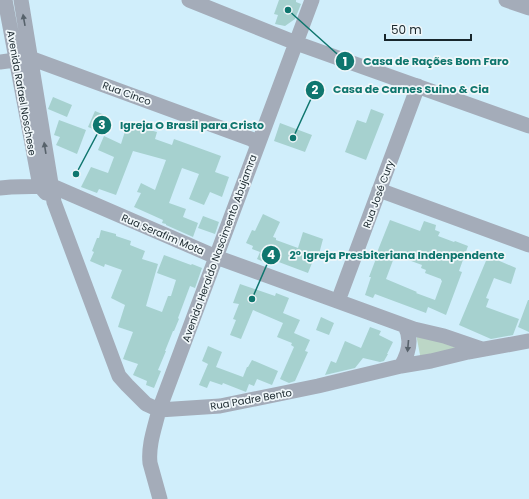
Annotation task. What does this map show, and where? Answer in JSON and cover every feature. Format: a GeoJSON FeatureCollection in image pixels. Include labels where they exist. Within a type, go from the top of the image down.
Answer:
{"type":"FeatureCollection","features":[{"type":"Feature","properties":{"kind":"street","name":"Avenida Rafael Noschese"},"geometry":{"type":"LineString","coordinates":[[5,0],[23,59],[46,186]]}},
{"type":"Feature","properties":{"kind":"street","name":"Avenida Rafael Noschese"},"geometry":{"type":"LineString","coordinates":[[21,0],[23,59]]}},
{"type":"Feature","properties":{"kind":"street"},"geometry":{"type":"LineString","coordinates":[[189,0],[296,43],[529,126]]}},
{"type":"Feature","properties":{"kind":"street","name":"Avenida Heraldo Nascimento Abujamra"},"geometry":{"type":"LineString","coordinates":[[160,499],[150,463],[150,448],[159,410],[312,0]]}},
{"type":"Feature","properties":{"kind":"street"},"geometry":{"type":"LineString","coordinates":[[506,0],[529,8]]}},
{"type":"Feature","properties":{"kind":"street"},"geometry":{"type":"LineString","coordinates":[[0,62],[23,59]]}},
{"type":"Feature","properties":{"kind":"street","name":"Rua Cinco"},"geometry":{"type":"LineString","coordinates":[[23,59],[251,139],[258,144]]}},
{"type":"Feature","properties":{"kind":"street","name":"Rua José Cury"},"geometry":{"type":"LineString","coordinates":[[338,301],[418,86]]}},
{"type":"Feature","properties":{"kind":"street"},"geometry":{"type":"LineString","coordinates":[[46,186],[54,202],[119,376],[146,404],[159,410]]}},
{"type":"Feature","properties":{"kind":"street","name":"Rua Serafim Mota"},"geometry":{"type":"LineString","coordinates":[[0,188],[46,186],[216,257],[405,326],[444,336],[483,350]]}},
{"type":"Feature","properties":{"kind":"street"},"geometry":{"type":"LineString","coordinates":[[379,190],[529,244]]}},
{"type":"Feature","properties":{"kind":"street"},"geometry":{"type":"LineString","coordinates":[[401,366],[407,356],[409,346],[409,335],[405,326]]}},
{"type":"Feature","properties":{"kind":"street","name":"Rua Padre Bento"},"geometry":{"type":"LineString","coordinates":[[159,410],[220,406],[318,386],[401,366],[529,341]]}},
{"type":"Feature","properties":{"kind":"green space"},"geometry":{"type":"Polygon","coordinates":[[[416,334],[461,347],[421,360],[416,334]]]}},
{"type":"Feature","properties":{"kind":"building"},"geometry":{"type":"Polygon","coordinates":[[[279,0],[296,0],[296,2],[301,4],[295,19],[285,26],[275,24],[278,15],[274,14],[279,0]]]}},
{"type":"Feature","properties":{"kind":"building"},"geometry":{"type":"Polygon","coordinates":[[[53,97],[72,105],[67,117],[48,109],[53,97]]]}},
{"type":"Feature","properties":{"kind":"building"},"geometry":{"type":"Polygon","coordinates":[[[371,109],[384,114],[366,160],[345,152],[357,120],[366,123],[371,109]]]}},
{"type":"Feature","properties":{"kind":"building"},"geometry":{"type":"Polygon","coordinates":[[[95,111],[107,116],[101,132],[88,127],[95,111]]]}},
{"type":"Feature","properties":{"kind":"building"},"geometry":{"type":"Polygon","coordinates":[[[59,120],[86,130],[77,154],[56,145],[60,137],[54,135],[59,120]]]}},
{"type":"Feature","properties":{"kind":"building"},"geometry":{"type":"Polygon","coordinates":[[[280,123],[312,135],[305,152],[274,141],[280,123]]]}},
{"type":"Feature","properties":{"kind":"building"},"geometry":{"type":"Polygon","coordinates":[[[127,125],[141,130],[142,128],[157,132],[155,139],[172,145],[174,139],[221,156],[215,172],[229,177],[222,197],[210,192],[204,205],[189,199],[199,174],[182,168],[169,203],[186,209],[183,217],[198,223],[193,237],[162,223],[163,220],[134,207],[141,193],[137,192],[141,183],[155,190],[166,160],[133,151],[116,195],[99,189],[97,193],[81,187],[91,167],[108,173],[114,157],[98,150],[104,136],[121,144],[127,125]]]}},
{"type":"Feature","properties":{"kind":"building"},"geometry":{"type":"Polygon","coordinates":[[[263,214],[280,222],[273,237],[276,238],[276,240],[298,248],[303,232],[323,239],[319,254],[316,253],[308,273],[268,258],[266,263],[257,259],[260,252],[252,249],[253,246],[246,243],[252,230],[255,231],[263,214]]]}},
{"type":"Feature","properties":{"kind":"building"},"geometry":{"type":"Polygon","coordinates":[[[203,216],[219,222],[215,234],[198,228],[203,216]]]}},
{"type":"Feature","properties":{"kind":"building"},"geometry":{"type":"Polygon","coordinates":[[[390,220],[420,231],[424,221],[436,225],[435,230],[440,232],[438,236],[468,246],[459,271],[462,272],[446,315],[428,307],[426,313],[375,294],[373,298],[365,295],[371,277],[369,277],[377,256],[376,255],[390,220]],[[395,255],[386,279],[435,300],[442,281],[441,279],[425,273],[426,270],[421,268],[422,265],[395,255]]]}},
{"type":"Feature","properties":{"kind":"building"},"geometry":{"type":"Polygon","coordinates":[[[101,230],[116,234],[116,236],[131,241],[130,245],[145,251],[142,259],[158,264],[146,306],[162,312],[168,296],[171,296],[176,280],[157,273],[164,255],[202,268],[195,288],[190,286],[178,318],[179,319],[158,370],[161,371],[154,388],[146,385],[147,381],[133,375],[138,364],[123,359],[133,332],[118,327],[125,305],[111,298],[122,270],[105,264],[104,267],[90,261],[94,252],[92,251],[97,238],[99,238],[101,230]]]}},
{"type":"Feature","properties":{"kind":"building"},"geometry":{"type":"Polygon","coordinates":[[[488,256],[516,268],[511,284],[494,278],[486,298],[489,299],[486,307],[519,319],[513,335],[491,339],[459,325],[488,256]]]}},
{"type":"Feature","properties":{"kind":"building"},"geometry":{"type":"Polygon","coordinates":[[[240,284],[275,296],[276,293],[289,298],[283,313],[300,320],[294,333],[310,340],[305,351],[308,352],[295,381],[289,383],[280,379],[294,347],[291,345],[292,343],[277,337],[283,323],[253,310],[241,339],[230,335],[236,320],[233,319],[239,304],[233,303],[240,284]]]}},
{"type":"Feature","properties":{"kind":"building"},"geometry":{"type":"Polygon","coordinates":[[[529,300],[529,332],[518,327],[529,300]]]}},
{"type":"Feature","properties":{"kind":"building"},"geometry":{"type":"Polygon","coordinates":[[[321,317],[334,323],[329,335],[316,330],[321,317]]]}},
{"type":"Feature","properties":{"kind":"building"},"geometry":{"type":"Polygon","coordinates":[[[370,327],[381,331],[379,335],[393,342],[384,361],[380,362],[363,358],[355,368],[325,375],[331,361],[336,363],[345,341],[361,348],[370,327]]]}},
{"type":"Feature","properties":{"kind":"building"},"geometry":{"type":"Polygon","coordinates":[[[208,346],[222,352],[216,367],[243,377],[252,360],[278,371],[272,385],[257,379],[254,386],[249,384],[246,392],[223,383],[222,385],[210,381],[207,388],[199,385],[208,364],[202,361],[208,346]]]}},
{"type":"Feature","properties":{"kind":"place","name":"Casa de Rações Bom Faro"},"geometry":{"type":"Point","coordinates":[288,10]}},
{"type":"Feature","properties":{"kind":"place","name":"Casa de Carnes Suino & Cia"},"geometry":{"type":"Point","coordinates":[293,138]}},
{"type":"Feature","properties":{"kind":"place","name":"Igreja O Brasil para Cristo"},"geometry":{"type":"Point","coordinates":[76,174]}},
{"type":"Feature","properties":{"kind":"place","name":"2° Igreja Presbiteriana Indenpendente"},"geometry":{"type":"Point","coordinates":[252,299]}}]}
